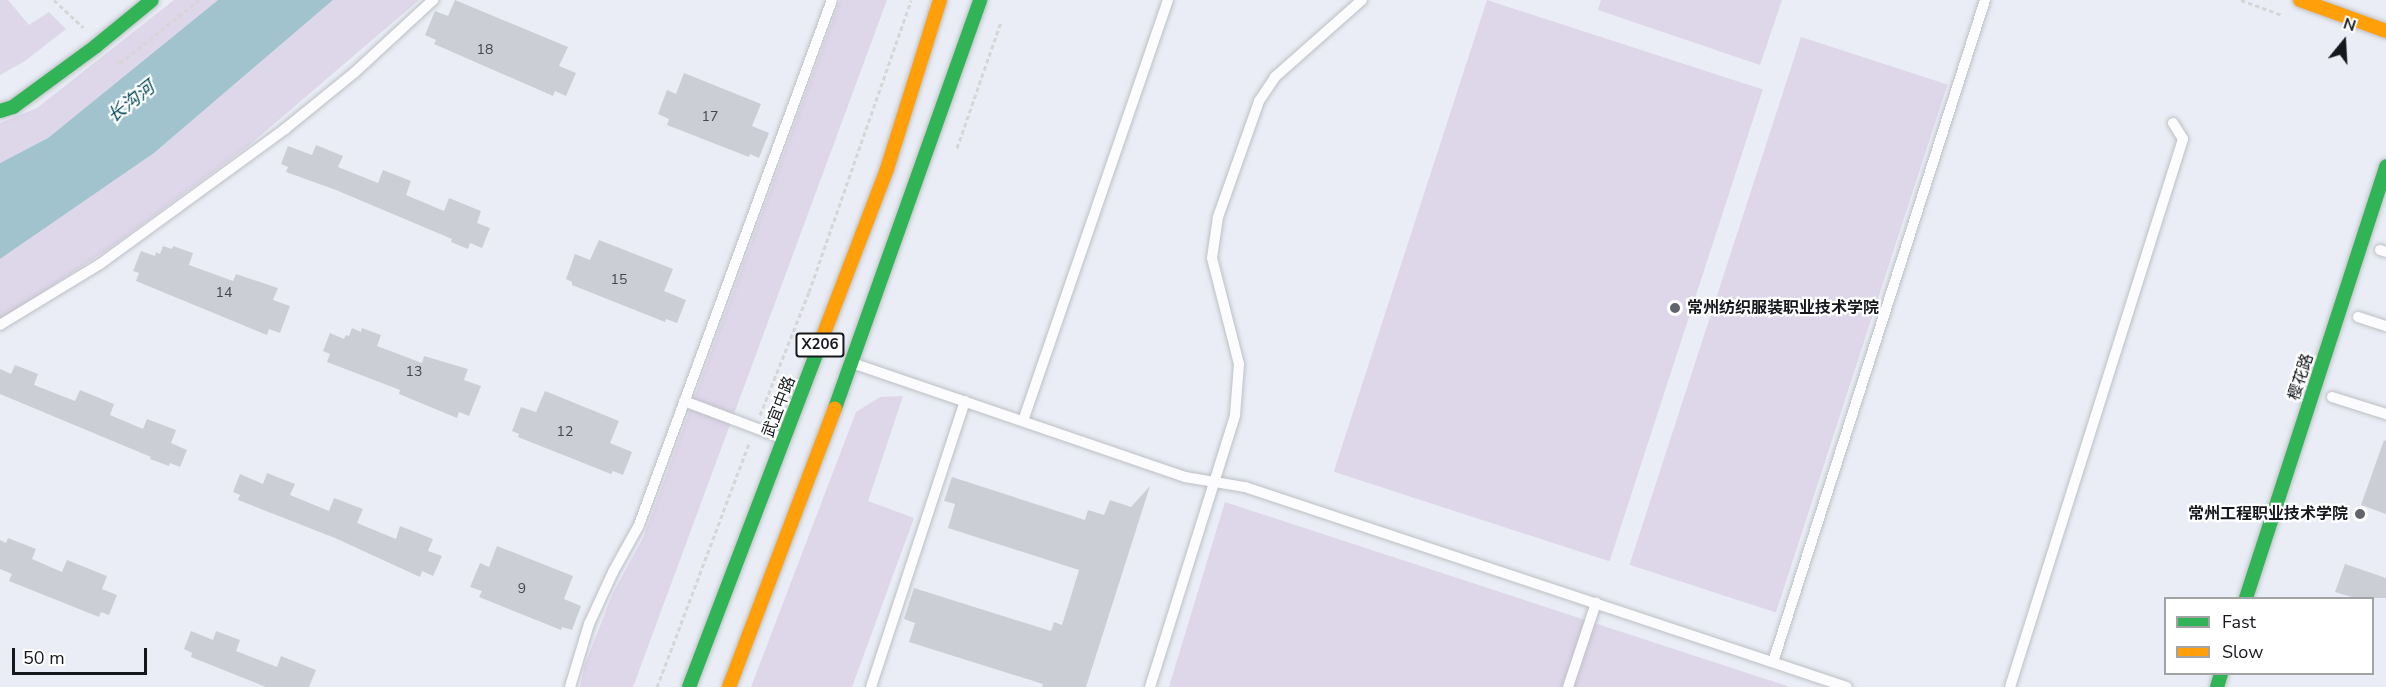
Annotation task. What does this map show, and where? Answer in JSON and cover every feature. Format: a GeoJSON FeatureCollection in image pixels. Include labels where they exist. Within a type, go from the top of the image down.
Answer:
{"type":"FeatureCollection","features":[{"type":"Feature","properties":{"kind":"main road"},"geometry":{"type":"LineString","coordinates":[[0,111],[13,107],[96,46],[152,0]]}},
{"type":"Feature","properties":{"kind":"main road","name":"武宜中路"},"geometry":{"type":"LineString","coordinates":[[689,687],[887,169],[940,0]]}},
{"type":"Feature","properties":{"kind":"main road","name":"X206"},"geometry":{"type":"LineString","coordinates":[[729,687],[852,363],[980,0]]}},
{"type":"Feature","properties":{"kind":"main road"},"geometry":{"type":"LineString","coordinates":[[2300,0],[2386,31]]}},
{"type":"Feature","properties":{"kind":"main road","name":"樱花路"},"geometry":{"type":"LineString","coordinates":[[2246,597],[2386,166]]}},
{"type":"Feature","properties":{"kind":"main road"},"geometry":{"type":"LineString","coordinates":[[2381,254],[2386,232]]}},
{"type":"Feature","properties":{"kind":"lane"},"geometry":{"type":"LineString","coordinates":[[0,325],[100,264],[285,129],[354,73],[433,0]]}},
{"type":"Feature","properties":{"kind":"lane"},"geometry":{"type":"LineString","coordinates":[[570,687],[589,624],[613,572],[639,525],[832,0]]}},
{"type":"Feature","properties":{"kind":"lane"},"geometry":{"type":"LineString","coordinates":[[1023,421],[1168,0]]}},
{"type":"Feature","properties":{"kind":"lane"},"geometry":{"type":"LineString","coordinates":[[1150,687],[1216,482],[1235,415],[1239,364],[1212,258],[1218,217],[1259,101],[1275,77],[1362,0]]}},
{"type":"Feature","properties":{"kind":"lane"},"geometry":{"type":"LineString","coordinates":[[1773,662],[1985,0]]}},
{"type":"Feature","properties":{"kind":"lane"},"geometry":{"type":"LineString","coordinates":[[2010,687],[2183,139],[2173,123]]}},
{"type":"Feature","properties":{"kind":"lane"},"geometry":{"type":"LineString","coordinates":[[2358,317],[2386,326]]}},
{"type":"Feature","properties":{"kind":"lane"},"geometry":{"type":"LineString","coordinates":[[852,363],[1185,477],[1245,487],[1847,687]]}},
{"type":"Feature","properties":{"kind":"lane"},"geometry":{"type":"LineString","coordinates":[[2332,396],[2386,414]]}},
{"type":"Feature","properties":{"kind":"lane"},"geometry":{"type":"LineString","coordinates":[[684,401],[784,439]]}},
{"type":"Feature","properties":{"kind":"lane"},"geometry":{"type":"LineString","coordinates":[[871,687],[965,401]]}},
{"type":"Feature","properties":{"kind":"lane"},"geometry":{"type":"LineString","coordinates":[[1568,687],[1596,603]]}},
{"type":"Feature","properties":{"kind":"path"},"geometry":{"type":"LineString","coordinates":[[54,0],[79,21],[96,46],[120,63],[199,0]]}},
{"type":"Feature","properties":{"kind":"path"},"geometry":{"type":"LineString","coordinates":[[657,687],[809,292],[911,0]]}},
{"type":"Feature","properties":{"kind":"shaded area"},"geometry":{"type":"Polygon","coordinates":[[[0,0],[8,0],[29,25],[49,12],[66,29],[25,61],[0,75],[0,0]]]}},
{"type":"Feature","properties":{"kind":"shaded area"},"geometry":{"type":"Polygon","coordinates":[[[174,0],[218,0],[48,138],[0,163],[0,123],[37,108],[174,0]]]}},
{"type":"Feature","properties":{"kind":"shaded area"},"geometry":{"type":"Polygon","coordinates":[[[333,0],[419,0],[247,147],[110,248],[0,320],[0,259],[154,153],[333,0]]]}},
{"type":"Feature","properties":{"kind":"shaded area"},"geometry":{"type":"Polygon","coordinates":[[[840,0],[887,0],[633,687],[580,687],[584,667],[613,593],[643,538],[840,0]]]}},
{"type":"Feature","properties":{"kind":"shaded area"},"geometry":{"type":"Polygon","coordinates":[[[1487,0],[1763,90],[1610,561],[1334,472],[1487,0]]]}},
{"type":"Feature","properties":{"kind":"shaded area"},"geometry":{"type":"Polygon","coordinates":[[[1601,0],[1782,0],[1760,65],[1598,10],[1601,0]]]}},
{"type":"Feature","properties":{"kind":"shaded area"},"geometry":{"type":"Polygon","coordinates":[[[1801,37],[1947,85],[1776,612],[1629,565],[1801,37]]]}},
{"type":"Feature","properties":{"kind":"shaded area"},"geometry":{"type":"Polygon","coordinates":[[[903,396],[868,501],[914,518],[852,687],[751,687],[856,412],[880,397],[903,396]]]}},
{"type":"Feature","properties":{"kind":"shaded area"},"geometry":{"type":"Polygon","coordinates":[[[1225,502],[1790,687],[1169,687],[1225,502]]]}},
{"type":"Feature","properties":{"kind":"water","name":"长沟河"},"geometry":{"type":"Polygon","coordinates":[[[218,0],[333,0],[154,153],[0,259],[0,163],[48,138],[218,0]]]}},
{"type":"Feature","properties":{"kind":"building"},"geometry":{"type":"Polygon","coordinates":[[[455,0],[568,47],[559,66],[576,73],[566,96],[555,91],[553,96],[434,44],[436,40],[425,35],[435,11],[448,16],[455,0]]]}},
{"type":"Feature","properties":{"kind":"building"},"geometry":{"type":"Polygon","coordinates":[[[684,73],[761,104],[752,126],[769,133],[759,158],[750,154],[749,157],[667,125],[669,119],[658,114],[667,90],[676,94],[684,73]]]}},
{"type":"Feature","properties":{"kind":"building"},"geometry":{"type":"Polygon","coordinates":[[[316,145],[343,156],[338,167],[378,183],[383,170],[411,181],[406,195],[444,211],[449,198],[481,211],[477,223],[490,228],[482,248],[470,243],[468,249],[451,242],[452,239],[336,190],[286,172],[288,167],[281,164],[288,146],[312,155],[316,145]]]}},
{"type":"Feature","properties":{"kind":"building"},"geometry":{"type":"Polygon","coordinates":[[[599,240],[673,269],[664,291],[686,300],[677,323],[666,319],[665,322],[572,285],[572,282],[566,279],[575,254],[590,260],[599,240]]]}},
{"type":"Feature","properties":{"kind":"building"},"geometry":{"type":"Polygon","coordinates":[[[163,246],[172,249],[173,246],[193,253],[189,265],[233,281],[236,274],[278,288],[273,300],[290,306],[280,333],[269,329],[267,335],[136,281],[139,273],[133,271],[141,251],[155,256],[156,252],[160,254],[163,246]]]}},
{"type":"Feature","properties":{"kind":"building"},"geometry":{"type":"Polygon","coordinates":[[[352,328],[361,332],[362,328],[381,335],[377,346],[422,363],[424,356],[468,369],[464,380],[481,386],[469,416],[459,412],[457,418],[399,394],[400,390],[327,362],[330,354],[323,351],[330,333],[344,339],[346,335],[349,336],[352,328]]]}},
{"type":"Feature","properties":{"kind":"building"},"geometry":{"type":"Polygon","coordinates":[[[15,365],[38,374],[34,385],[75,401],[80,390],[114,404],[110,415],[143,429],[147,419],[176,430],[171,443],[187,450],[180,467],[170,463],[169,466],[150,459],[151,457],[0,394],[0,369],[11,374],[15,365]]]}},
{"type":"Feature","properties":{"kind":"building"},"geometry":{"type":"Polygon","coordinates":[[[545,391],[619,421],[610,443],[632,452],[623,475],[613,471],[611,474],[518,437],[519,434],[512,431],[521,407],[536,412],[545,391]]]}},
{"type":"Feature","properties":{"kind":"building"},"geometry":{"type":"Polygon","coordinates":[[[2384,440],[2386,441],[2386,514],[2361,505],[2384,440]]]}},
{"type":"Feature","properties":{"kind":"building"},"geometry":{"type":"Polygon","coordinates":[[[267,473],[295,484],[290,495],[329,511],[334,498],[363,509],[357,523],[396,539],[400,526],[433,539],[428,551],[442,556],[433,576],[422,571],[420,577],[335,538],[238,500],[240,495],[233,492],[240,474],[263,484],[267,473]]]}},
{"type":"Feature","properties":{"kind":"building"},"geometry":{"type":"Polygon","coordinates":[[[952,477],[1085,520],[1088,510],[1104,515],[1110,500],[1131,507],[1150,486],[1086,687],[1042,687],[1043,684],[909,642],[915,623],[904,619],[914,588],[1051,631],[1054,622],[1062,625],[1079,570],[948,528],[955,504],[944,501],[952,477]]]}},
{"type":"Feature","properties":{"kind":"building"},"geometry":{"type":"Polygon","coordinates":[[[8,538],[36,549],[32,559],[62,572],[67,560],[107,576],[102,589],[117,595],[109,615],[101,612],[99,617],[9,581],[12,574],[0,569],[0,540],[6,543],[8,538]]]}},
{"type":"Feature","properties":{"kind":"building"},"geometry":{"type":"Polygon","coordinates":[[[497,546],[573,576],[564,599],[581,606],[572,630],[562,627],[561,630],[479,597],[482,591],[470,587],[480,563],[489,567],[497,546]]]}},
{"type":"Feature","properties":{"kind":"building"},"geometry":{"type":"Polygon","coordinates":[[[2345,564],[2386,578],[2386,598],[2352,597],[2335,592],[2345,564]]]}},
{"type":"Feature","properties":{"kind":"building"},"geometry":{"type":"Polygon","coordinates":[[[191,631],[213,640],[216,631],[240,640],[236,651],[277,667],[281,656],[316,670],[309,687],[266,687],[191,657],[192,653],[184,649],[191,631]]]}},
{"type":"Feature","properties":{"kind":"traffic: fast"},"geometry":{"type":"LineString","coordinates":[[0,111],[13,107],[96,46],[152,0]]}},
{"type":"Feature","properties":{"kind":"traffic: fast"},"geometry":{"type":"LineString","coordinates":[[835,408],[980,0]]}},
{"type":"Feature","properties":{"kind":"traffic: fast"},"geometry":{"type":"LineString","coordinates":[[2246,597],[2386,166]]}},
{"type":"Feature","properties":{"kind":"traffic: fast"},"geometry":{"type":"LineString","coordinates":[[689,687],[823,336]]}},
{"type":"Feature","properties":{"kind":"traffic: fast"},"geometry":{"type":"LineString","coordinates":[[2217,687],[2221,675]]}},
{"type":"Feature","properties":{"kind":"traffic: slow"},"geometry":{"type":"LineString","coordinates":[[823,336],[887,169],[940,0]]}},
{"type":"Feature","properties":{"kind":"traffic: slow"},"geometry":{"type":"LineString","coordinates":[[2300,0],[2386,31]]}},
{"type":"Feature","properties":{"kind":"traffic: slow"},"geometry":{"type":"LineString","coordinates":[[729,687],[835,408]]}},
{"type":"Feature","properties":{"kind":"place","name":"常州纺织服装职业技术学院"},"geometry":{"type":"Point","coordinates":[1675,308]}},
{"type":"Feature","properties":{"kind":"place","name":"常州工程职业技术学院"},"geometry":{"type":"Point","coordinates":[2360,514]}}]}
